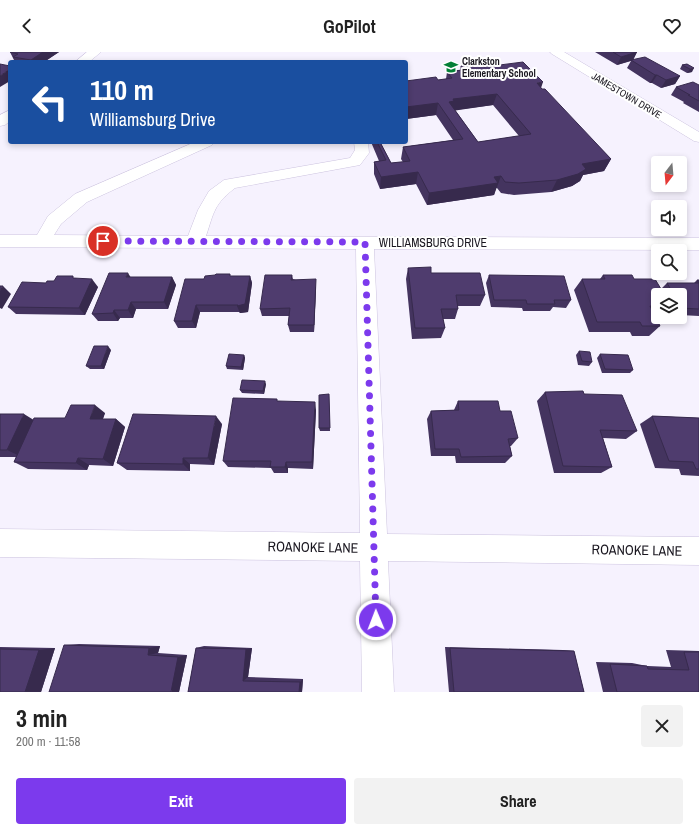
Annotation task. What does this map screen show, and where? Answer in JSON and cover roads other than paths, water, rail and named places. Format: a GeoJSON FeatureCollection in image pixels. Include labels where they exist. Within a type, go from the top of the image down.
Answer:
{"type":"FeatureCollection","features":[{"type":"Feature","properties":{"kind":"street"},"geometry":{"type":"LineString","coordinates":[[84,60],[94,52]]}},
{"type":"Feature","properties":{"kind":"street","name":"JAMESTOWN DRIVE"},"geometry":{"type":"LineString","coordinates":[[556,52],[699,138]]}},
{"type":"Feature","properties":{"kind":"street"},"geometry":{"type":"LineString","coordinates":[[0,122],[8,116]]}},
{"type":"Feature","properties":{"kind":"street"},"geometry":{"type":"LineString","coordinates":[[42,241],[54,220],[81,198],[202,144]]}},
{"type":"Feature","properties":{"kind":"street"},"geometry":{"type":"LineString","coordinates":[[194,242],[206,210],[215,195],[230,184],[355,162],[361,155],[362,144]]}},
{"type":"Feature","properties":{"kind":"street","name":"WILLIAMSBURG DRIVE"},"geometry":{"type":"LineString","coordinates":[[0,241],[699,244]]}},
{"type":"Feature","properties":{"kind":"street"},"geometry":{"type":"LineString","coordinates":[[365,242],[378,692]]}},
{"type":"Feature","properties":{"kind":"street","name":"ROANOKE LANE"},"geometry":{"type":"LineString","coordinates":[[0,543],[699,550]]}},
{"type":"Feature","properties":{"kind":"place","name":"Clarkston Elementary School"},"geometry":{"type":"Point","coordinates":[451,67]}}]}
